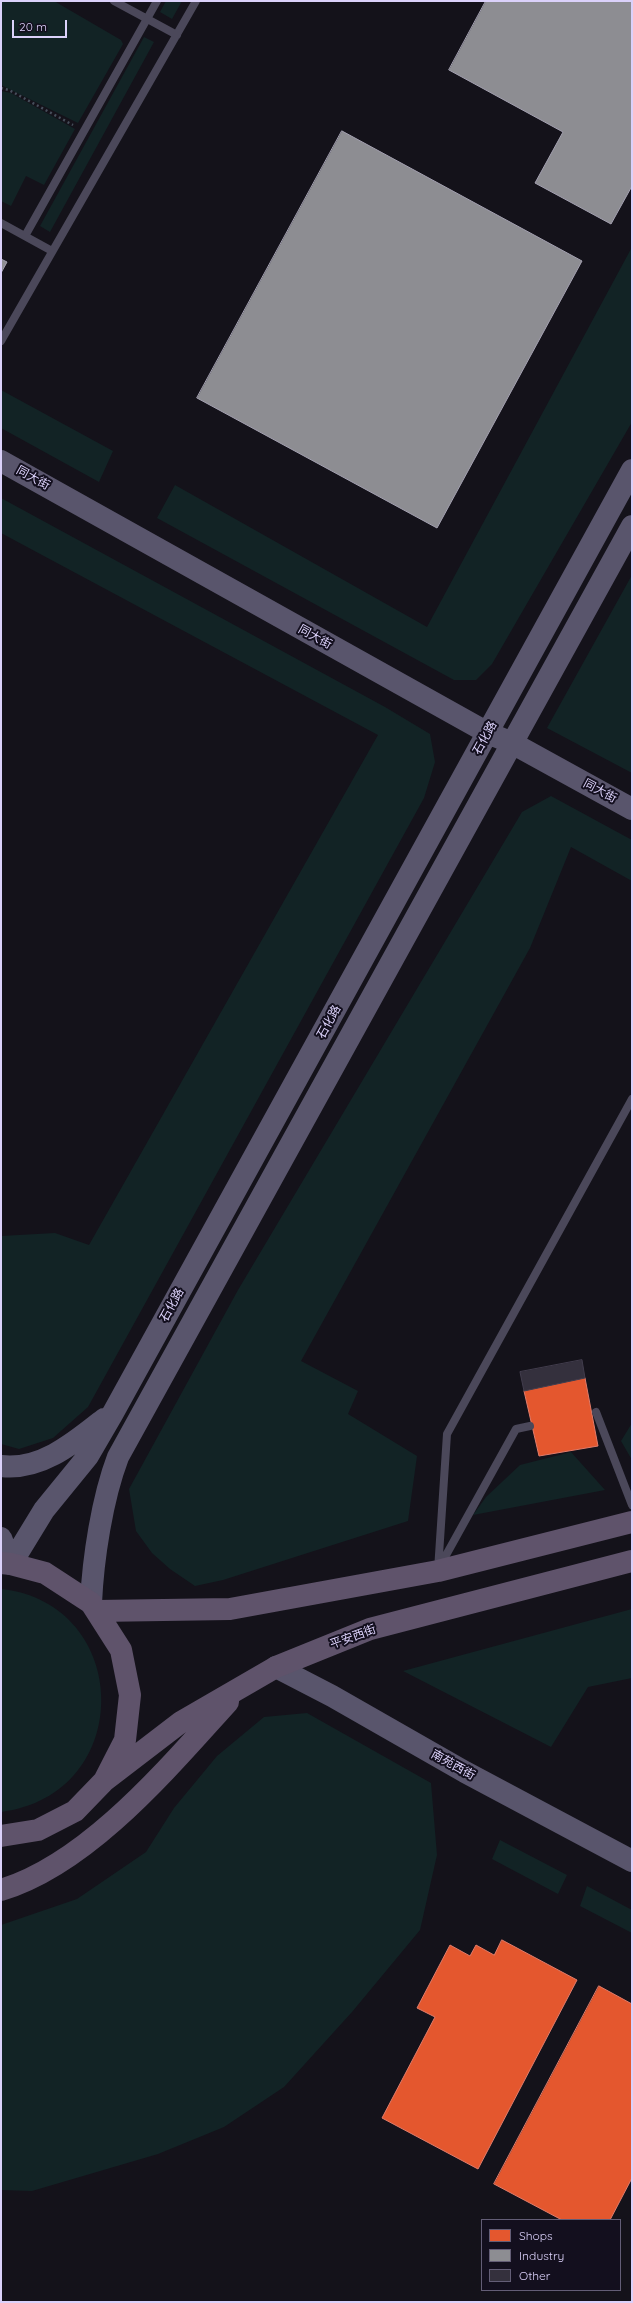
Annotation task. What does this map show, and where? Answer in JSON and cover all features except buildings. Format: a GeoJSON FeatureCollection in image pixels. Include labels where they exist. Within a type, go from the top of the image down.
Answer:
{"type":"FeatureCollection","features":[{"type":"Feature","properties":{"kind":"main road","name":"同大街"},"geometry":{"type":"LineString","coordinates":[[1,461],[488,733],[512,743],[632,809]]}},
{"type":"Feature","properties":{"kind":"main road","name":"石化路"},"geometry":{"type":"LineString","coordinates":[[6,1564],[44,1510],[88,1456],[632,470]]}},
{"type":"Feature","properties":{"kind":"main road"},"geometry":{"type":"LineString","coordinates":[[94,1607],[92,1584],[107,1485],[118,1457],[632,526]]}},
{"type":"Feature","properties":{"kind":"main road"},"geometry":{"type":"LineString","coordinates":[[1,1466],[12,1468],[38,1462],[70,1446],[113,1412]]}},
{"type":"Feature","properties":{"kind":"main road"},"geometry":{"type":"LineString","coordinates":[[94,1607],[230,1609],[438,1571],[632,1522]]}},
{"type":"Feature","properties":{"kind":"main road"},"geometry":{"type":"LineString","coordinates":[[1,1538],[6,1564],[45,1573],[94,1607],[121,1650],[130,1695],[125,1740],[104,1781],[75,1811],[38,1830],[1,1836]]}},
{"type":"Feature","properties":{"kind":"main road","name":"平安西街"},"geometry":{"type":"LineString","coordinates":[[104,1781],[181,1722],[276,1667],[370,1629],[632,1561]]}},
{"type":"Feature","properties":{"kind":"main road","name":"南苑西街"},"geometry":{"type":"LineString","coordinates":[[276,1667],[332,1696],[465,1772],[632,1861]]}},
{"type":"Feature","properties":{"kind":"main road"},"geometry":{"type":"LineString","coordinates":[[1,1890],[21,1884],[64,1862],[138,1799],[244,1685]]}},
{"type":"Feature","properties":{"kind":"lane"},"geometry":{"type":"LineString","coordinates":[[114,1],[177,35]]}},
{"type":"Feature","properties":{"kind":"lane"},"geometry":{"type":"LineString","coordinates":[[25,236],[157,1]]}},
{"type":"Feature","properties":{"kind":"lane"},"geometry":{"type":"LineString","coordinates":[[1,341],[196,1]]}},
{"type":"Feature","properties":{"kind":"lane"},"geometry":{"type":"LineString","coordinates":[[1,223],[52,252]]}},
{"type":"Feature","properties":{"kind":"lane"},"geometry":{"type":"LineString","coordinates":[[438,1571],[447,1434],[632,1099]]}},
{"type":"Feature","properties":{"kind":"lane"},"geometry":{"type":"LineString","coordinates":[[596,1412],[632,1505]]}},
{"type":"Feature","properties":{"kind":"lane"},"geometry":{"type":"LineString","coordinates":[[438,1571],[516,1429],[530,1426]]}},
{"type":"Feature","properties":{"kind":"path"},"geometry":{"type":"LineString","coordinates":[[1,88],[9,90],[84,131]]}},
{"type":"Feature","properties":{"kind":"shaded area"},"geometry":{"type":"Polygon","coordinates":[[[1,1],[54,1],[121,40],[123,44],[78,123],[1,85],[1,1]]]}},
{"type":"Feature","properties":{"kind":"shaded area"},"geometry":{"type":"Polygon","coordinates":[[[166,1],[182,1],[172,19],[160,12],[166,1]]]}},
{"type":"Feature","properties":{"kind":"shaded area"},"geometry":{"type":"Polygon","coordinates":[[[144,37],[154,42],[50,232],[40,226],[144,37]]]}},
{"type":"Feature","properties":{"kind":"shaded area"},"geometry":{"type":"Polygon","coordinates":[[[1,91],[11,93],[75,129],[44,185],[26,176],[11,206],[1,201],[1,91]]]}},
{"type":"Feature","properties":{"kind":"shaded area"},"geometry":{"type":"Polygon","coordinates":[[[632,247],[632,422],[492,664],[476,680],[454,680],[157,518],[175,485],[427,627],[632,247]]]}},
{"type":"Feature","properties":{"kind":"shaded area"},"geometry":{"type":"Polygon","coordinates":[[[1,390],[113,451],[99,482],[1,428],[1,390]]]}},
{"type":"Feature","properties":{"kind":"shaded area"},"geometry":{"type":"Polygon","coordinates":[[[1,498],[385,707],[430,734],[435,762],[424,798],[88,1407],[53,1438],[19,1449],[1,1444],[1,1236],[55,1233],[89,1245],[378,735],[1,533],[1,498]]]}},
{"type":"Feature","properties":{"kind":"shaded area"},"geometry":{"type":"Polygon","coordinates":[[[632,575],[632,773],[547,728],[632,575]]]}},
{"type":"Feature","properties":{"kind":"shaded area"},"geometry":{"type":"Polygon","coordinates":[[[551,796],[632,840],[632,881],[571,847],[530,948],[301,1361],[358,1391],[348,1414],[417,1456],[408,1521],[223,1580],[195,1586],[170,1569],[152,1553],[136,1531],[129,1489],[238,1290],[522,812],[551,796]]]}},
{"type":"Feature","properties":{"kind":"shaded area"},"geometry":{"type":"Polygon","coordinates":[[[632,1423],[632,1460],[621,1441],[632,1423]]]}},
{"type":"Feature","properties":{"kind":"shaded area"},"geometry":{"type":"Polygon","coordinates":[[[571,1452],[605,1490],[473,1515],[486,1497],[520,1465],[571,1452]]]}},
{"type":"Feature","properties":{"kind":"shaded area"},"geometry":{"type":"Polygon","coordinates":[[[1,1589],[44,1602],[76,1627],[95,1661],[102,1699],[96,1738],[77,1772],[45,1798],[1,1812],[1,1589]]]}},
{"type":"Feature","properties":{"kind":"shaded area"},"geometry":{"type":"Polygon","coordinates":[[[632,1609],[632,1678],[588,1687],[551,1747],[403,1671],[632,1609]]]}},
{"type":"Feature","properties":{"kind":"shaded area"},"geometry":{"type":"Polygon","coordinates":[[[307,1713],[431,1783],[437,1855],[420,1930],[352,2012],[284,2087],[224,2127],[158,2154],[32,2191],[1,2190],[1,1925],[77,1899],[146,1852],[174,1808],[217,1756],[264,1717],[307,1713]]]}},
{"type":"Feature","properties":{"kind":"shaded area"},"geometry":{"type":"Polygon","coordinates":[[[500,1840],[567,1875],[558,1894],[492,1859],[500,1840]]]}},
{"type":"Feature","properties":{"kind":"shaded area"},"geometry":{"type":"Polygon","coordinates":[[[587,1886],[632,1910],[632,1933],[580,1906],[587,1886]]]}}]}
